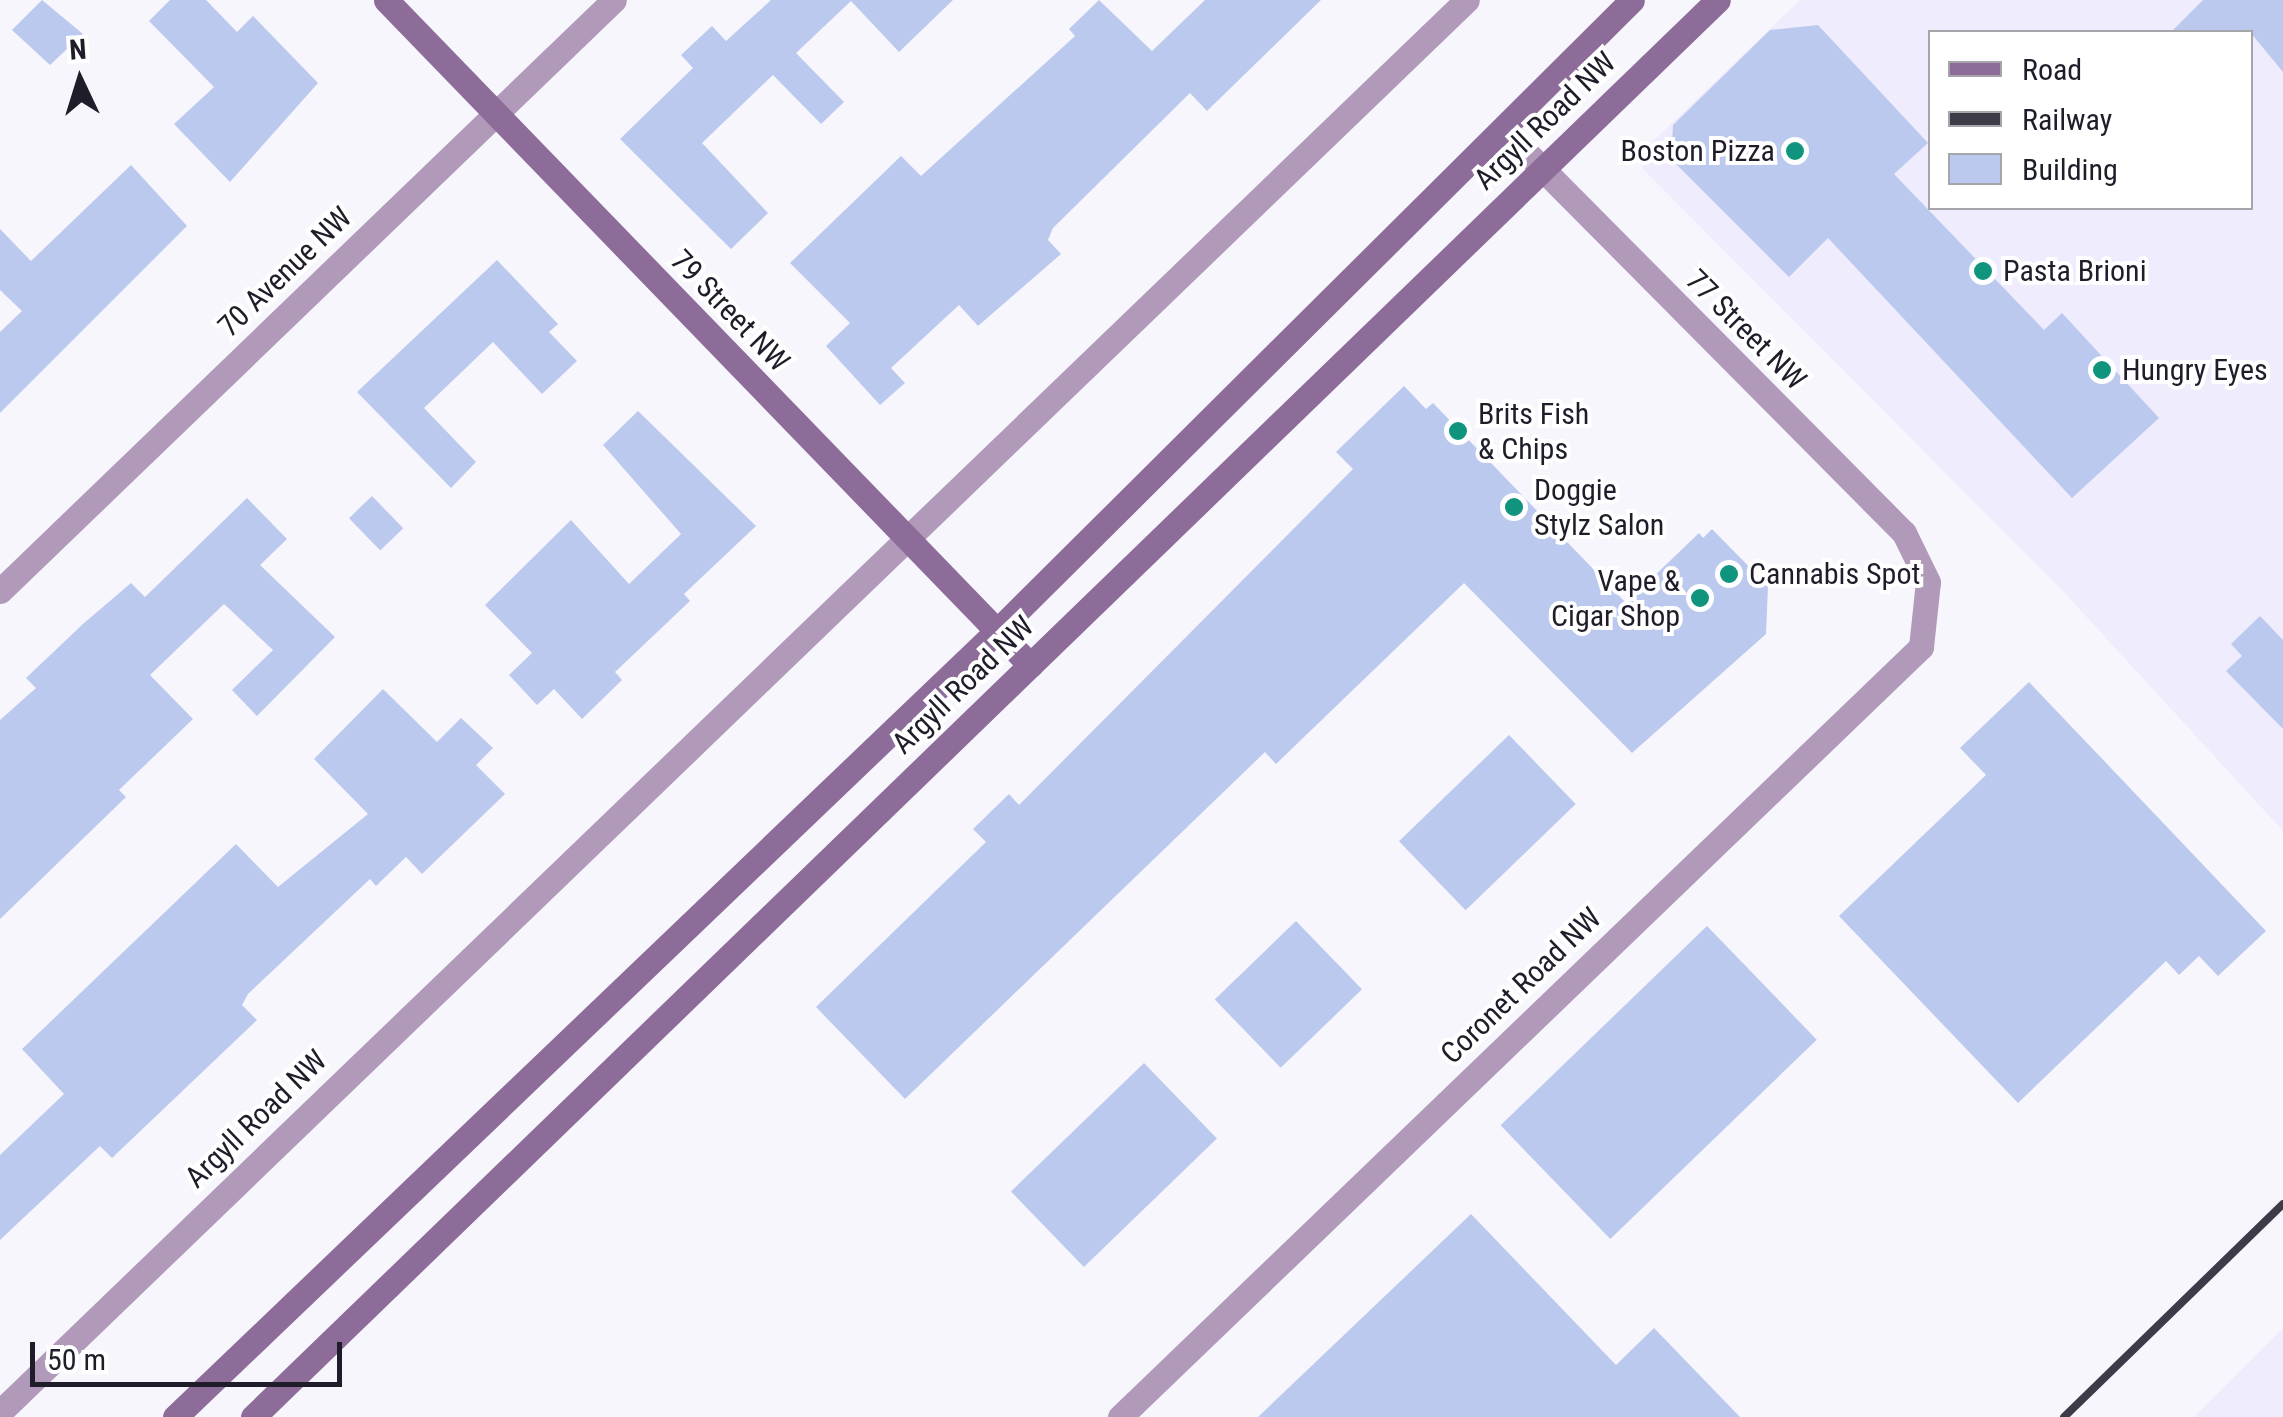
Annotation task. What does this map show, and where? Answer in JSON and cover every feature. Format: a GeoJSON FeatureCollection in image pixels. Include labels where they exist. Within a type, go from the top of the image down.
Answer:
{"type":"FeatureCollection","features":[{"type":"Feature","properties":{"kind":"main road","name":"79 Street NW"},"geometry":{"type":"LineString","coordinates":[[386,0],[1030,665]]}},
{"type":"Feature","properties":{"kind":"main road","name":"Argyll Road NW"},"geometry":{"type":"LineString","coordinates":[[175,1417],[997,631],[1632,0]]}},
{"type":"Feature","properties":{"kind":"main road","name":"Argyll Road NW"},"geometry":{"type":"LineString","coordinates":[[253,1417],[1718,0]]}},
{"type":"Feature","properties":{"kind":"street","name":"70 Avenue NW"},"geometry":{"type":"LineString","coordinates":[[0,591],[614,0]]}},
{"type":"Feature","properties":{"kind":"street","name":"Argyll Road NW"},"geometry":{"type":"LineString","coordinates":[[0,1412],[1467,0]]}},
{"type":"Feature","properties":{"kind":"street","name":"77 Street NW"},"geometry":{"type":"LineString","coordinates":[[1505,130],[1904,533],[1928,582]]}},
{"type":"Feature","properties":{"kind":"street","name":"Coronet Road NW"},"geometry":{"type":"LineString","coordinates":[[1120,1417],[1921,647],[1928,582]]}},
{"type":"Feature","properties":{"kind":"shaded area"},"geometry":{"type":"Polygon","coordinates":[[[1800,0],[2283,0],[2283,831],[2062,590],[1642,168],[1648,146],[1800,0]]]}},
{"type":"Feature","properties":{"kind":"shaded area"},"geometry":{"type":"Polygon","coordinates":[[[2283,1328],[2283,1417],[2194,1417],[2283,1328]]]}},
{"type":"Feature","properties":{"kind":"building"},"geometry":{"type":"Polygon","coordinates":[[[42,0],[83,34],[50,65],[12,30],[42,0]]]}},
{"type":"Feature","properties":{"kind":"building"},"geometry":{"type":"Polygon","coordinates":[[[170,0],[206,0],[237,32],[253,16],[318,83],[230,182],[174,124],[214,87],[149,21],[170,0]]]}},
{"type":"Feature","properties":{"kind":"building"},"geometry":{"type":"Polygon","coordinates":[[[771,0],[953,0],[899,52],[851,1],[796,53],[844,102],[821,124],[773,75],[702,143],[768,213],[731,249],[620,139],[693,68],[681,55],[712,26],[726,41],[771,0]]]}},
{"type":"Feature","properties":{"kind":"building"},"geometry":{"type":"Polygon","coordinates":[[[1099,0],[1152,51],[1205,0],[1321,0],[1207,111],[1190,93],[1053,228],[1048,240],[1061,254],[978,326],[959,305],[891,368],[905,383],[880,405],[826,346],[850,323],[790,263],[901,156],[921,176],[1075,36],[1069,29],[1099,0]]]}},
{"type":"Feature","properties":{"kind":"building"},"geometry":{"type":"Polygon","coordinates":[[[2203,0],[2283,0],[2283,72],[2253,36],[2253,30],[2173,30],[2203,0]]]}},
{"type":"Feature","properties":{"kind":"building"},"geometry":{"type":"Polygon","coordinates":[[[1818,25],[1928,143],[1894,174],[2044,330],[2062,313],[2159,418],[2072,498],[1828,238],[1789,277],[1671,159],[1673,125],[1770,30],[1818,25]]]}},
{"type":"Feature","properties":{"kind":"building"},"geometry":{"type":"Polygon","coordinates":[[[131,165],[187,226],[0,413],[0,332],[22,311],[0,290],[0,229],[31,261],[131,165]]]}},
{"type":"Feature","properties":{"kind":"building"},"geometry":{"type":"Polygon","coordinates":[[[497,260],[558,324],[549,332],[577,361],[542,394],[493,342],[424,408],[476,462],[451,488],[357,392],[497,260]]]}},
{"type":"Feature","properties":{"kind":"building"},"geometry":{"type":"Polygon","coordinates":[[[1404,386],[1426,409],[1433,403],[1626,603],[1699,533],[1703,538],[1712,529],[1768,586],[1766,634],[1632,753],[1464,583],[1276,764],[1265,752],[905,1099],[816,1007],[986,842],[973,829],[1009,794],[1019,805],[1353,469],[1336,452],[1404,386]]]}},
{"type":"Feature","properties":{"kind":"building"},"geometry":{"type":"Polygon","coordinates":[[[638,411],[756,526],[684,594],[690,601],[615,672],[622,680],[582,719],[554,689],[537,705],[509,675],[532,653],[485,605],[571,520],[629,584],[681,534],[603,445],[638,411]]]}},
{"type":"Feature","properties":{"kind":"building"},"geometry":{"type":"Polygon","coordinates":[[[372,496],[403,528],[380,551],[349,518],[372,496]]]}},
{"type":"Feature","properties":{"kind":"building"},"geometry":{"type":"Polygon","coordinates":[[[247,498],[287,539],[260,565],[335,637],[257,716],[232,690],[273,650],[224,604],[150,675],[193,719],[119,790],[126,797],[0,919],[0,720],[36,688],[26,678],[83,624],[131,583],[145,597],[247,498]]]}},
{"type":"Feature","properties":{"kind":"building"},"geometry":{"type":"Polygon","coordinates":[[[2260,616],[2283,640],[2283,729],[2226,671],[2242,656],[2231,644],[2260,616]]]}},
{"type":"Feature","properties":{"kind":"building"},"geometry":{"type":"Polygon","coordinates":[[[2029,682],[2266,931],[2218,976],[2199,956],[2179,975],[2166,961],[2018,1103],[1839,916],[1986,775],[1960,748],[2029,682]]]}},
{"type":"Feature","properties":{"kind":"building"},"geometry":{"type":"Polygon","coordinates":[[[383,689],[437,742],[461,718],[493,748],[476,765],[505,794],[422,874],[406,857],[376,886],[370,879],[248,994],[242,1005],[257,1020],[112,1158],[100,1146],[0,1240],[0,1155],[64,1094],[22,1049],[236,844],[278,887],[368,814],[314,759],[383,689]]]}},
{"type":"Feature","properties":{"kind":"building"},"geometry":{"type":"Polygon","coordinates":[[[1509,735],[1576,804],[1466,910],[1399,841],[1509,735]]]}},
{"type":"Feature","properties":{"kind":"building"},"geometry":{"type":"Polygon","coordinates":[[[1296,921],[1362,989],[1281,1068],[1215,999],[1296,921]]]}},
{"type":"Feature","properties":{"kind":"building"},"geometry":{"type":"Polygon","coordinates":[[[1707,926],[1817,1040],[1610,1239],[1501,1125],[1707,926]]]}},
{"type":"Feature","properties":{"kind":"building"},"geometry":{"type":"Polygon","coordinates":[[[1144,1063],[1217,1139],[1084,1267],[1011,1192],[1144,1063]]]}},
{"type":"Feature","properties":{"kind":"building"},"geometry":{"type":"Polygon","coordinates":[[[1471,1214],[1616,1365],[1654,1328],[1740,1417],[1258,1417],[1471,1214]]]}},
{"type":"Feature","properties":{"kind":"railway"},"geometry":{"type":"LineString","coordinates":[[2064,1417],[2283,1204]]}},
{"type":"Feature","properties":{"kind":"place","name":"Boston Pizza"},"geometry":{"type":"Point","coordinates":[1795,151]}},
{"type":"Feature","properties":{"kind":"place","name":"Pasta Brioni"},"geometry":{"type":"Point","coordinates":[1983,271]}},
{"type":"Feature","properties":{"kind":"place","name":"Hungry Eyes"},"geometry":{"type":"Point","coordinates":[2102,370]}},
{"type":"Feature","properties":{"kind":"place","name":"Brits Fish & Chips"},"geometry":{"type":"Point","coordinates":[1458,431]}},
{"type":"Feature","properties":{"kind":"place","name":"Doggie Stylz Salon"},"geometry":{"type":"Point","coordinates":[1514,507]}},
{"type":"Feature","properties":{"kind":"place","name":"Cannabis Spot"},"geometry":{"type":"Point","coordinates":[1729,574]}},
{"type":"Feature","properties":{"kind":"place","name":"Vape & Cigar Shop"},"geometry":{"type":"Point","coordinates":[1700,598]}}]}
